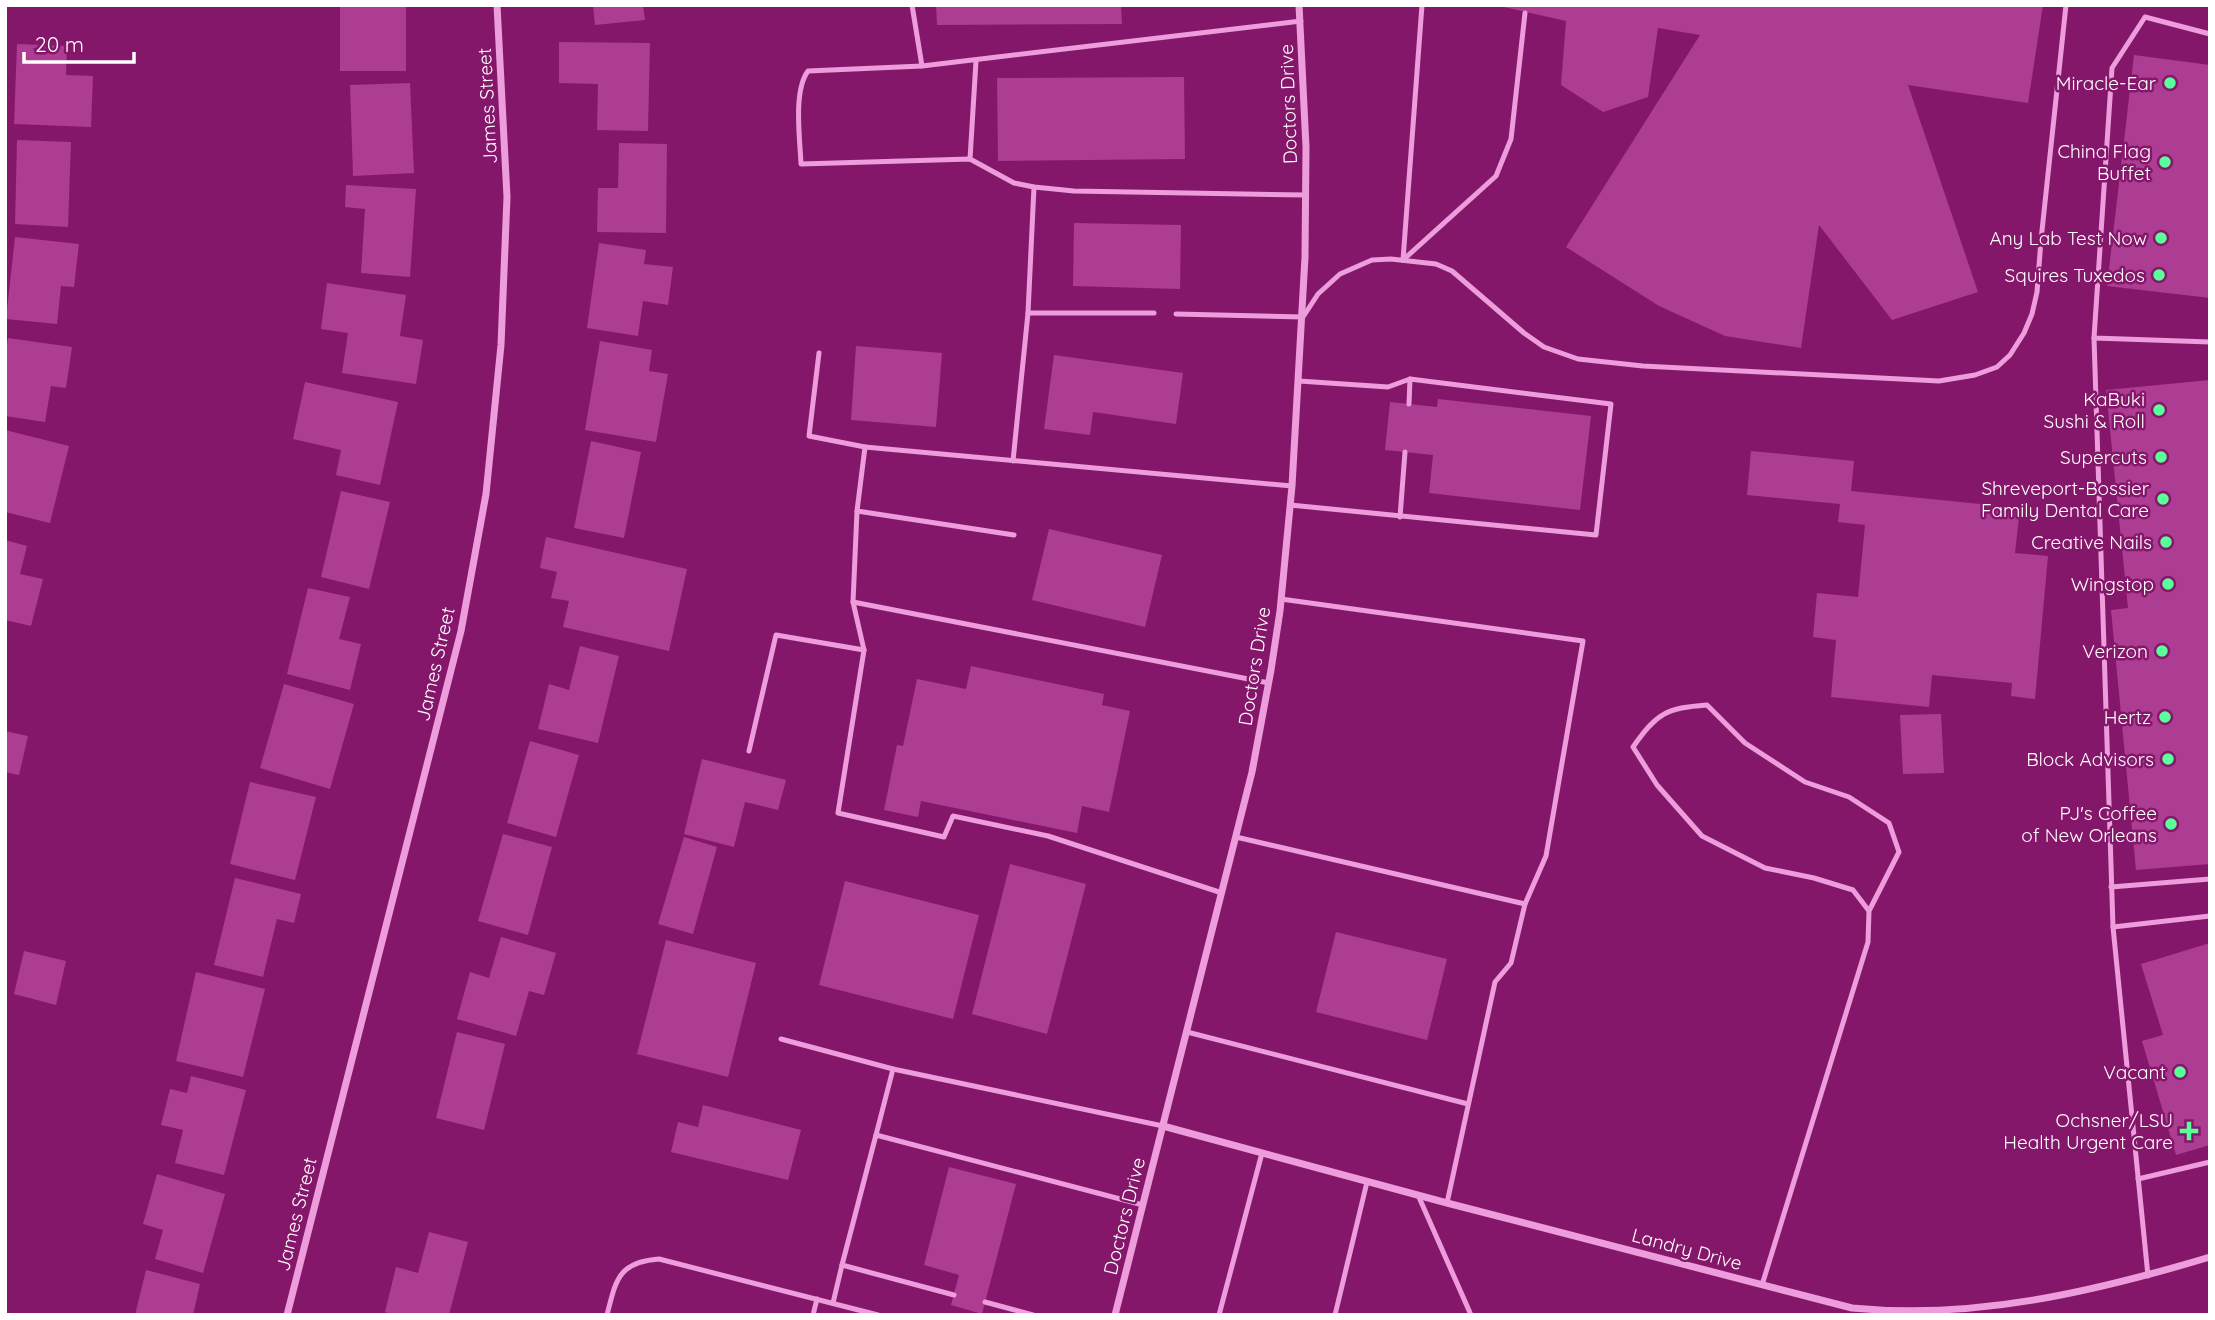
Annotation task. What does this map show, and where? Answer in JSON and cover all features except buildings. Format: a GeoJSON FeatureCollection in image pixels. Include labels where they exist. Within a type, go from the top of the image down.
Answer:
{"type":"FeatureCollection","features":[{"type":"Feature","properties":{"kind":"street","name":"James Street"},"geometry":{"type":"LineString","coordinates":[[287,1315],[461,631],[486,494],[501,345],[507,197],[497,5]]}},
{"type":"Feature","properties":{"kind":"street","name":"Doctors Drive"},"geometry":{"type":"LineString","coordinates":[[1115,1315],[1236,837],[1269,683],[1281,599],[1299,381],[1307,195],[1299,5]]}},
{"type":"Feature","properties":{"kind":"street","name":"Landry Drive"},"geometry":{"type":"LineString","coordinates":[[1163,1126],[1852,1308],[1902,1314],[1935,1313],[2068,1296],[2210,1258]]}},
{"type":"Feature","properties":{"kind":"lane"},"geometry":{"type":"LineString","coordinates":[[912,5],[922,66]]}},
{"type":"Feature","properties":{"kind":"lane"},"geometry":{"type":"LineString","coordinates":[[1402,260],[1422,5]]}},
{"type":"Feature","properties":{"kind":"lane"},"geometry":{"type":"LineString","coordinates":[[1176,314],[1303,317],[1318,294],[1340,274],[1372,260],[1402,260],[1436,264],[1452,271],[1544,347],[1578,359],[1643,366],[1939,381],[1975,375],[1997,367],[2010,355],[2024,333],[2038,292],[2066,5]]}},
{"type":"Feature","properties":{"kind":"lane"},"geometry":{"type":"LineString","coordinates":[[1402,260],[1496,176],[1511,139],[1525,13]]}},
{"type":"Feature","properties":{"kind":"lane"},"geometry":{"type":"LineString","coordinates":[[2148,1276],[2113,927],[2094,338],[2112,68],[2145,17],[2210,34]]}},
{"type":"Feature","properties":{"kind":"lane"},"geometry":{"type":"LineString","coordinates":[[1301,21],[975,61],[808,71],[800,97],[801,164],[970,159],[1014,183],[1034,187],[1074,191],[1307,195]]}},
{"type":"Feature","properties":{"kind":"lane"},"geometry":{"type":"LineString","coordinates":[[970,159],[975,61]]}},
{"type":"Feature","properties":{"kind":"lane"},"geometry":{"type":"LineString","coordinates":[[1013,461],[1028,313],[1034,187]]}},
{"type":"Feature","properties":{"kind":"lane"},"geometry":{"type":"LineString","coordinates":[[1028,313],[1154,313]]}},
{"type":"Feature","properties":{"kind":"lane"},"geometry":{"type":"LineString","coordinates":[[2094,338],[2210,342]]}},
{"type":"Feature","properties":{"kind":"lane"},"geometry":{"type":"LineString","coordinates":[[819,353],[809,436],[865,447],[1292,486]]}},
{"type":"Feature","properties":{"kind":"lane"},"geometry":{"type":"LineString","coordinates":[[1409,404],[1410,379]]}},
{"type":"Feature","properties":{"kind":"lane"},"geometry":{"type":"LineString","coordinates":[[1290,505],[1596,535],[1611,404],[1410,379],[1388,387],[1299,381]]}},
{"type":"Feature","properties":{"kind":"lane"},"geometry":{"type":"LineString","coordinates":[[865,447],[857,511],[853,602],[864,650],[838,813],[944,836],[953,816],[1048,836],[1222,893]]}},
{"type":"Feature","properties":{"kind":"lane"},"geometry":{"type":"LineString","coordinates":[[1400,517],[1405,452]]}},
{"type":"Feature","properties":{"kind":"lane"},"geometry":{"type":"LineString","coordinates":[[857,511],[1014,535]]}},
{"type":"Feature","properties":{"kind":"lane"},"geometry":{"type":"LineString","coordinates":[[1281,599],[1583,641],[1546,856],[1525,904],[1511,963],[1495,982],[1447,1203]]}},
{"type":"Feature","properties":{"kind":"lane"},"geometry":{"type":"LineString","coordinates":[[853,602],[1269,683]]}},
{"type":"Feature","properties":{"kind":"lane"},"geometry":{"type":"LineString","coordinates":[[749,751],[775,635],[864,650]]}},
{"type":"Feature","properties":{"kind":"lane"},"geometry":{"type":"LineString","coordinates":[[1762,1285],[1868,943],[1870,911],[1899,852],[1889,823],[1849,797],[1805,782],[1745,743],[1707,705],[1675,708],[1648,725],[1633,747],[1657,785],[1702,836],[1765,868],[1814,878],[1853,890],[1870,911]]}},
{"type":"Feature","properties":{"kind":"lane"},"geometry":{"type":"LineString","coordinates":[[1236,837],[1525,904]]}},
{"type":"Feature","properties":{"kind":"lane"},"geometry":{"type":"LineString","coordinates":[[2111,887],[2210,879]]}},
{"type":"Feature","properties":{"kind":"lane"},"geometry":{"type":"LineString","coordinates":[[2113,927],[2210,916]]}},
{"type":"Feature","properties":{"kind":"lane"},"geometry":{"type":"LineString","coordinates":[[1187,1032],[1468,1104]]}},
{"type":"Feature","properties":{"kind":"lane"},"geometry":{"type":"LineString","coordinates":[[781,1039],[893,1069],[1163,1126]]}},
{"type":"Feature","properties":{"kind":"lane"},"geometry":{"type":"LineString","coordinates":[[833,1303],[893,1069]]}},
{"type":"Feature","properties":{"kind":"lane"},"geometry":{"type":"LineString","coordinates":[[876,1135],[1143,1205]]}},
{"type":"Feature","properties":{"kind":"lane"},"geometry":{"type":"LineString","coordinates":[[1219,1315],[1262,1153]]}},
{"type":"Feature","properties":{"kind":"lane"},"geometry":{"type":"LineString","coordinates":[[2138,1179],[2210,1162]]}},
{"type":"Feature","properties":{"kind":"lane"},"geometry":{"type":"LineString","coordinates":[[1335,1315],[1367,1182]]}},
{"type":"Feature","properties":{"kind":"lane"},"geometry":{"type":"LineString","coordinates":[[1418,1195],[1471,1315]]}},
{"type":"Feature","properties":{"kind":"lane"},"geometry":{"type":"LineString","coordinates":[[607,1315],[619,1275],[625,1268],[659,1259],[878,1315]]}},
{"type":"Feature","properties":{"kind":"lane"},"geometry":{"type":"LineString","coordinates":[[842,1265],[954,1295]]}},
{"type":"Feature","properties":{"kind":"lane"},"geometry":{"type":"LineString","coordinates":[[813,1315],[817,1299]]}},
{"type":"Feature","properties":{"kind":"lane"},"geometry":{"type":"LineString","coordinates":[[985,1302],[1033,1315]]}},
{"type":"Feature","properties":{"kind":"lane"},"geometry":{"type":"LineString","coordinates":[[1465,1315],[1467,1307]]}},
{"type":"Feature","properties":{"kind":"place","name":"Miracle-Ear"},"geometry":{"type":"Point","coordinates":[2170,83]}},
{"type":"Feature","properties":{"kind":"place","name":"China Flag Buffet"},"geometry":{"type":"Point","coordinates":[2165,162]}},
{"type":"Feature","properties":{"kind":"place","name":"Any Lab Test Now"},"geometry":{"type":"Point","coordinates":[2161,238]}},
{"type":"Feature","properties":{"kind":"place","name":"Squires Tuxedos"},"geometry":{"type":"Point","coordinates":[2159,275]}},
{"type":"Feature","properties":{"kind":"place","name":"KaBuki Sushi & Roll"},"geometry":{"type":"Point","coordinates":[2159,410]}},
{"type":"Feature","properties":{"kind":"place","name":"Supercuts"},"geometry":{"type":"Point","coordinates":[2161,457]}},
{"type":"Feature","properties":{"kind":"place","name":"Shreveport-Bossier Family Dental Care"},"geometry":{"type":"Point","coordinates":[2163,499]}},
{"type":"Feature","properties":{"kind":"place","name":"Creative Nails"},"geometry":{"type":"Point","coordinates":[2166,542]}},
{"type":"Feature","properties":{"kind":"place","name":"Wingstop"},"geometry":{"type":"Point","coordinates":[2168,584]}},
{"type":"Feature","properties":{"kind":"place","name":"Verizon"},"geometry":{"type":"Point","coordinates":[2162,651]}},
{"type":"Feature","properties":{"kind":"place","name":"Hertz"},"geometry":{"type":"Point","coordinates":[2165,717]}},
{"type":"Feature","properties":{"kind":"place","name":"Block Advisors"},"geometry":{"type":"Point","coordinates":[2168,759]}},
{"type":"Feature","properties":{"kind":"place","name":"PJ's Coffee of New Orleans"},"geometry":{"type":"Point","coordinates":[2171,824]}},
{"type":"Feature","properties":{"kind":"place","name":"Vacant"},"geometry":{"type":"Point","coordinates":[2180,1072]}},
{"type":"Feature","properties":{"kind":"place","name":"Ochsner/LSU Health Urgent Care"},"geometry":{"type":"Point","coordinates":[2189,1131]}}]}
